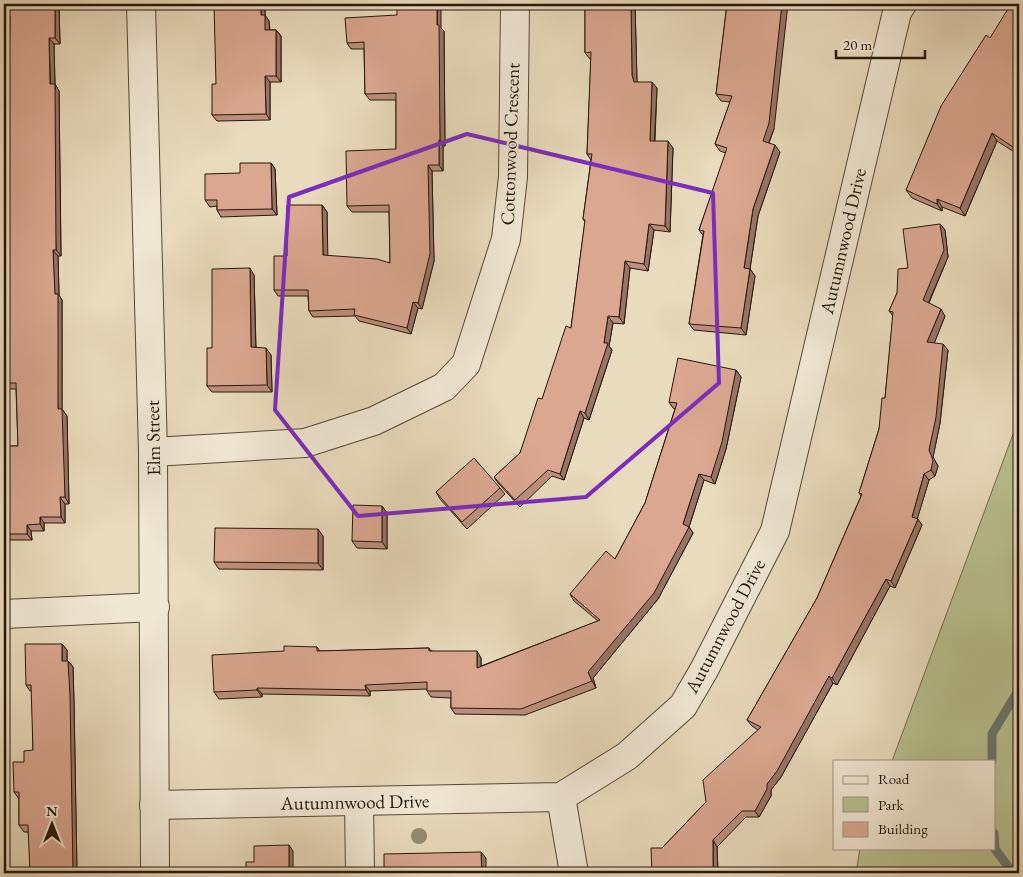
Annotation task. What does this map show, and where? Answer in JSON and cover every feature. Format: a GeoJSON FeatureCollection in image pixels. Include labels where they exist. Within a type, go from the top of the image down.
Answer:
{"type":"FeatureCollection","features":[{"type":"Feature","properties":{"kind":"street","name":"Elm Street"},"geometry":{"type":"LineString","coordinates":[[141,4],[153,452],[155,873]]}},
{"type":"Feature","properties":{"kind":"street","name":"Cottonwood Crescent"},"geometry":{"type":"LineString","coordinates":[[153,452],[305,444],[392,413],[444,387],[466,364],[506,239],[513,177],[515,4]]}},
{"type":"Feature","properties":{"kind":"street","name":"Autumnwood Drive"},"geometry":{"type":"LineString","coordinates":[[154,805],[561,797],[627,756],[683,706],[704,670],[775,531],[896,12],[902,4]]}},
{"type":"Feature","properties":{"kind":"street"},"geometry":{"type":"LineString","coordinates":[[4,614],[155,607]]}},
{"type":"Feature","properties":{"kind":"street"},"geometry":{"type":"LineString","coordinates":[[561,797],[574,873]]}},
{"type":"Feature","properties":{"kind":"street"},"geometry":{"type":"LineString","coordinates":[[359,802],[360,873]]}},
{"type":"Feature","properties":{"kind":"highlighted area"},"geometry":{"type":"Polygon","coordinates":[[[467,134],[713,193],[719,383],[586,497],[358,516],[275,410],[289,197],[467,134]]]}},
{"type":"Feature","properties":{"kind":"green space"},"geometry":{"type":"Polygon","coordinates":[[[1019,418],[1019,873],[856,873],[860,850],[996,850],[996,760],[892,760],[1019,418]]]}},
{"type":"Feature","properties":{"kind":"building"},"geometry":{"type":"Polygon","coordinates":[[[4,4],[55,4],[55,38],[49,38],[50,84],[55,84],[56,250],[53,250],[55,294],[58,294],[58,409],[62,409],[65,497],[60,497],[61,517],[40,517],[40,524],[27,525],[27,534],[4,534],[4,446],[18,446],[16,383],[4,383],[6,99],[4,99],[4,76],[9,75],[10,16],[4,16],[4,4]]]}},
{"type":"Feature","properties":{"kind":"building"},"geometry":{"type":"Polygon","coordinates":[[[214,4],[261,4],[261,15],[265,15],[265,30],[276,30],[276,76],[265,76],[266,114],[212,115],[212,84],[216,84],[214,4]]]}},
{"type":"Feature","properties":{"kind":"building"},"geometry":{"type":"Polygon","coordinates":[[[397,4],[437,4],[437,25],[439,25],[440,140],[439,165],[428,165],[430,254],[418,303],[413,302],[407,328],[354,315],[355,309],[309,311],[308,290],[274,290],[274,256],[287,256],[287,205],[322,205],[323,255],[377,259],[390,263],[389,205],[347,206],[346,151],[396,149],[396,93],[365,94],[364,42],[347,43],[345,18],[397,15],[397,4]]]}},
{"type":"Feature","properties":{"kind":"building"},"geometry":{"type":"Polygon","coordinates":[[[585,4],[631,4],[632,75],[634,82],[652,82],[650,141],[668,141],[665,226],[649,224],[644,264],[625,261],[619,317],[608,316],[604,343],[608,343],[585,413],[580,411],[560,474],[548,470],[515,500],[494,477],[520,453],[538,398],[542,399],[566,326],[571,328],[592,154],[587,154],[591,52],[585,53],[585,4]]]}},
{"type":"Feature","properties":{"kind":"building"},"geometry":{"type":"Polygon","coordinates":[[[727,4],[782,4],[769,123],[763,141],[775,145],[753,209],[744,268],[750,269],[741,328],[689,324],[704,231],[699,230],[727,148],[715,144],[732,96],[716,94],[727,4]]]}},
{"type":"Feature","properties":{"kind":"building"},"geometry":{"type":"Polygon","coordinates":[[[1011,4],[1019,4],[1019,151],[992,133],[960,208],[937,199],[937,204],[906,190],[941,106],[986,35],[990,38],[1011,4]]]}},
{"type":"Feature","properties":{"kind":"building"},"geometry":{"type":"Polygon","coordinates":[[[240,163],[271,163],[272,209],[217,210],[217,200],[205,200],[205,174],[240,173],[240,163]]]}},
{"type":"Feature","properties":{"kind":"building"},"geometry":{"type":"Polygon","coordinates":[[[940,224],[944,250],[923,300],[941,309],[927,342],[943,344],[936,417],[929,450],[933,460],[931,470],[924,474],[912,517],[918,519],[891,581],[886,579],[832,678],[829,676],[777,771],[767,784],[767,789],[755,811],[742,811],[713,840],[713,873],[652,873],[651,848],[662,848],[706,802],[703,780],[761,727],[747,720],[817,598],[862,494],[859,493],[879,429],[882,398],[885,398],[893,312],[889,311],[897,293],[898,269],[908,268],[903,229],[940,224]]]}},
{"type":"Feature","properties":{"kind":"building"},"geometry":{"type":"Polygon","coordinates":[[[250,268],[251,347],[266,348],[267,385],[207,386],[207,348],[212,348],[212,269],[250,268]]]}},
{"type":"Feature","properties":{"kind":"building"},"geometry":{"type":"Polygon","coordinates":[[[678,358],[736,370],[722,442],[711,477],[699,474],[683,524],[689,527],[654,593],[588,672],[592,681],[521,709],[451,708],[451,691],[427,691],[427,682],[365,685],[366,690],[257,688],[257,690],[214,692],[212,655],[284,651],[284,646],[317,647],[317,651],[429,648],[429,651],[477,651],[477,668],[600,620],[570,594],[606,551],[615,559],[645,503],[677,403],[669,402],[678,358]]]}},
{"type":"Feature","properties":{"kind":"building"},"geometry":{"type":"Polygon","coordinates":[[[474,458],[500,488],[462,522],[436,492],[474,458]]]}},
{"type":"Feature","properties":{"kind":"building"},"geometry":{"type":"Polygon","coordinates":[[[353,505],[382,506],[382,542],[352,541],[353,505]]]}},
{"type":"Feature","properties":{"kind":"building"},"geometry":{"type":"Polygon","coordinates":[[[215,528],[318,529],[318,563],[214,562],[215,528]]]}},
{"type":"Feature","properties":{"kind":"building"},"geometry":{"type":"Polygon","coordinates":[[[25,644],[62,644],[62,661],[68,661],[73,873],[30,873],[28,825],[19,825],[19,792],[14,792],[13,762],[24,762],[24,751],[33,750],[31,685],[26,685],[25,644]]]}},
{"type":"Feature","properties":{"kind":"building"},"geometry":{"type":"Polygon","coordinates":[[[289,845],[289,873],[246,873],[246,862],[254,862],[254,846],[289,845]]]}},
{"type":"Feature","properties":{"kind":"building"},"geometry":{"type":"Polygon","coordinates":[[[481,852],[482,873],[384,873],[384,854],[481,852]]]}},
{"type":"Feature","properties":{"kind":"waterway"},"geometry":{"type":"LineString","coordinates":[[992,760],[992,734],[1019,689]]}},
{"type":"Feature","properties":{"kind":"waterway"},"geometry":{"type":"LineString","coordinates":[[996,850],[1013,873]]}}]}
